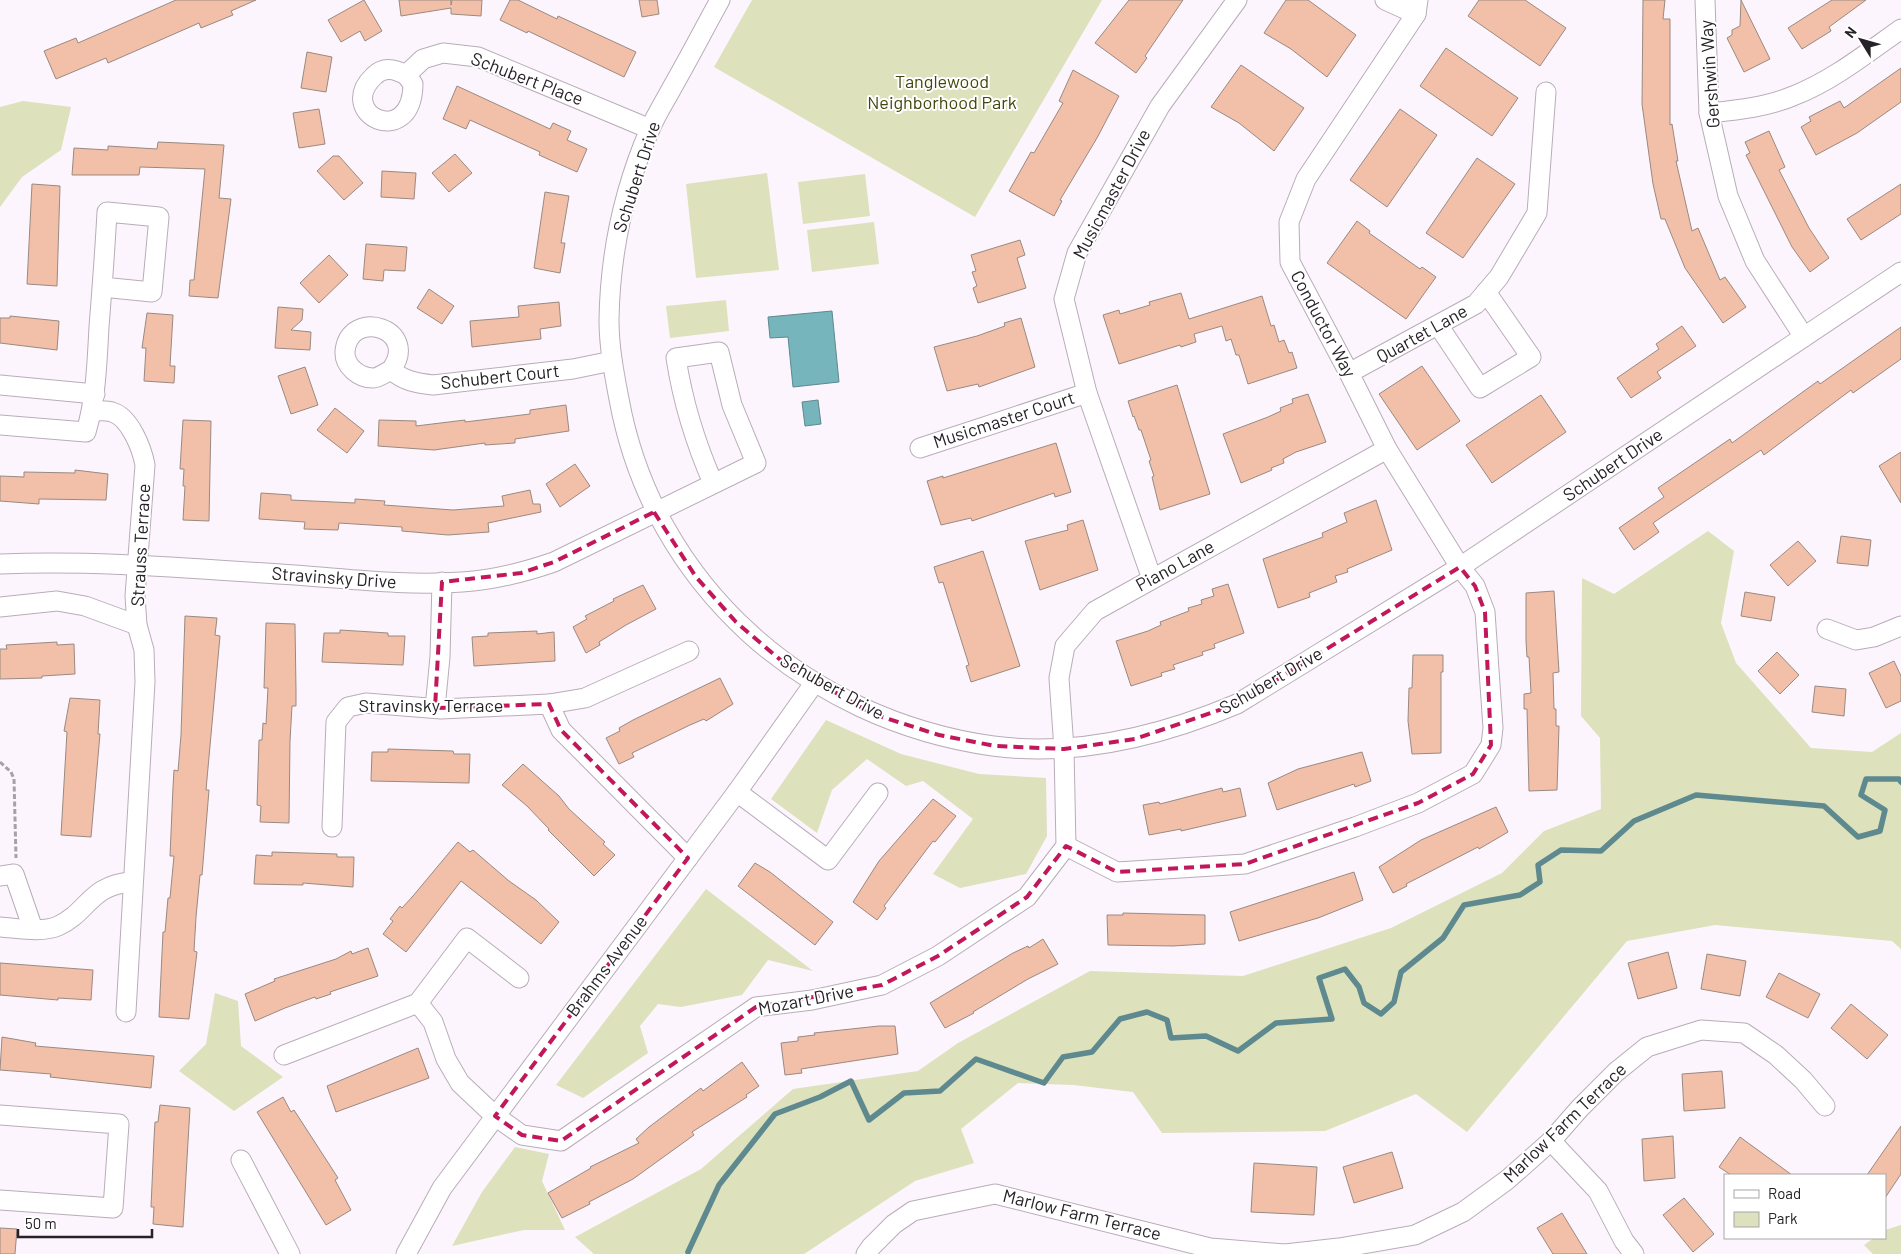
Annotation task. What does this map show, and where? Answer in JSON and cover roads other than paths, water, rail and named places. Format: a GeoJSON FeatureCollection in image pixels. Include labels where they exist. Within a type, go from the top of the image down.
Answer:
{"type":"FeatureCollection","features":[{"type":"Feature","properties":{"kind":"street","name":"Schubert Drive"},"geometry":{"type":"LineString","coordinates":[[720,0],[650,129],[626,199],[615,246],[609,321],[612,361],[625,435],[654,512],[696,577],[736,622],[784,663],[815,682],[873,714],[939,735],[995,746],[1064,749],[1135,739],[1200,720],[1237,704],[1460,567],[1901,272]]}},
{"type":"Feature","properties":{"kind":"street","name":"Musicmaster Drive"},"geometry":{"type":"LineString","coordinates":[[1152,579],[1087,393],[1064,299],[1077,253],[1160,106],[1237,0]]}},
{"type":"Feature","properties":{"kind":"street"},"geometry":{"type":"LineString","coordinates":[[1385,0],[1417,7]]}},
{"type":"Feature","properties":{"kind":"street","name":"Gershwin Way"},"geometry":{"type":"LineString","coordinates":[[1705,0],[1709,113],[1728,196],[1754,261],[1804,337]]}},
{"type":"Feature","properties":{"kind":"street","name":"Conductor Way"},"geometry":{"type":"LineString","coordinates":[[1066,846],[1117,872],[1245,864],[1355,827],[1418,803],[1473,774],[1491,745],[1493,728],[1485,612],[1475,586],[1460,567],[1387,450],[1349,373],[1290,262],[1290,222],[1306,178],[1417,7]]}},
{"type":"Feature","properties":{"kind":"street"},"geometry":{"type":"LineString","coordinates":[[1709,113],[1747,108],[1793,96],[1848,67],[1901,29]]}},
{"type":"Feature","properties":{"kind":"street","name":"Schubert Place"},"geometry":{"type":"LineString","coordinates":[[406,75],[423,58],[443,53],[478,57],[650,129]]}},
{"type":"Feature","properties":{"kind":"street","name":"Quartet Lane"},"geometry":{"type":"LineString","coordinates":[[1349,373],[1476,304],[1499,277],[1537,213],[1546,92]]}},
{"type":"Feature","properties":{"kind":"street"},"geometry":{"type":"LineString","coordinates":[[0,425],[86,432],[93,402],[102,287],[108,212],[159,217],[152,292],[102,287]]}},
{"type":"Feature","properties":{"kind":"street"},"geometry":{"type":"LineString","coordinates":[[1438,325],[1480,388],[1531,357],[1486,292]]}},
{"type":"Feature","properties":{"kind":"street","name":"Stravinsky Drive"},"geometry":{"type":"LineString","coordinates":[[0,564],[45,562],[139,565],[412,583],[463,582],[521,572],[554,562],[756,463],[732,405],[719,352],[676,358],[682,396],[694,438],[713,483]]}},
{"type":"Feature","properties":{"kind":"street","name":"Schubert Court"},"geometry":{"type":"LineString","coordinates":[[391,370],[412,383],[433,385],[573,369],[612,361]]}},
{"type":"Feature","properties":{"kind":"street","name":"Strauss Terrace"},"geometry":{"type":"LineString","coordinates":[[0,385],[93,402],[114,412],[128,425],[142,448],[145,465],[139,565],[135,596],[137,625],[144,650],[145,682],[126,1012]]}},
{"type":"Feature","properties":{"kind":"street","name":"Musicmaster Court"},"geometry":{"type":"LineString","coordinates":[[920,448],[1087,393]]}},
{"type":"Feature","properties":{"kind":"street","name":"Piano Lane"},"geometry":{"type":"LineString","coordinates":[[1064,749],[1059,678],[1066,646],[1095,611],[1387,450]]}},
{"type":"Feature","properties":{"kind":"street"},"geometry":{"type":"LineString","coordinates":[[435,708],[440,657],[442,582]]}},
{"type":"Feature","properties":{"kind":"street"},"geometry":{"type":"LineString","coordinates":[[0,608],[57,601],[85,606],[137,625]]}},
{"type":"Feature","properties":{"kind":"street"},"geometry":{"type":"LineString","coordinates":[[1827,629],[1856,640],[1874,637],[1901,626]]}},
{"type":"Feature","properties":{"kind":"street","name":"Stravinsky Terrace"},"geometry":{"type":"LineString","coordinates":[[332,827],[336,722],[348,707],[366,703],[435,708],[549,704],[585,698],[688,650]]}},
{"type":"Feature","properties":{"kind":"street","name":"Brahms Avenue"},"geometry":{"type":"LineString","coordinates":[[406,1254],[442,1188],[737,792],[815,682]]}},
{"type":"Feature","properties":{"kind":"street"},"geometry":{"type":"LineString","coordinates":[[549,704],[561,730],[688,858]]}},
{"type":"Feature","properties":{"kind":"street"},"geometry":{"type":"LineString","coordinates":[[1064,749],[1066,846]]}},
{"type":"Feature","properties":{"kind":"street"},"geometry":{"type":"LineString","coordinates":[[737,792],[828,860],[878,793]]}},
{"type":"Feature","properties":{"kind":"street","name":"Mozart Drive"},"geometry":{"type":"LineString","coordinates":[[418,1003],[433,1022],[446,1059],[460,1083],[495,1116],[522,1135],[561,1141],[756,1007],[812,1000],[882,985],[938,956],[1027,897],[1066,846]]}},
{"type":"Feature","properties":{"kind":"street"},"geometry":{"type":"LineString","coordinates":[[7,875],[33,929]]}},
{"type":"Feature","properties":{"kind":"street"},"geometry":{"type":"LineString","coordinates":[[0,927],[33,929],[57,926],[94,895],[114,883],[132,882]]}},
{"type":"Feature","properties":{"kind":"street"},"geometry":{"type":"LineString","coordinates":[[284,1055],[418,1003],[467,938],[519,978]]}},
{"type":"Feature","properties":{"kind":"street","name":"Marlow Farm Terrace"},"geometry":{"type":"LineString","coordinates":[[866,1254],[894,1224],[913,1211],[994,1194],[1210,1248],[1285,1254],[1339,1248],[1415,1235],[1463,1212],[1507,1180],[1551,1141],[1580,1108],[1616,1072],[1647,1047],[1701,1030],[1744,1033],[1783,1061],[1803,1080],[1825,1106]]}},
{"type":"Feature","properties":{"kind":"street"},"geometry":{"type":"LineString","coordinates":[[0,1115],[119,1124],[112,1208],[0,1200]]}},
{"type":"Feature","properties":{"kind":"street"},"geometry":{"type":"LineString","coordinates":[[1551,1141],[1598,1191],[1624,1241],[1634,1254]]}},
{"type":"Feature","properties":{"kind":"street"},"geometry":{"type":"LineString","coordinates":[[241,1160],[290,1254]]}},
{"type":"Feature","properties":{"kind":"water"},"geometry":{"type":"Polygon","coordinates":[[[832,311],[839,382],[793,387],[788,337],[770,338],[768,317],[832,311]]]}},
{"type":"Feature","properties":{"kind":"water"},"geometry":{"type":"Polygon","coordinates":[[[818,400],[821,424],[805,426],[802,402],[818,400]]]}},
{"type":"Feature","properties":{"kind":"waterway"},"geometry":{"type":"LineString","coordinates":[[688,1252],[719,1185],[775,1114],[820,1097],[851,1081],[869,1120],[904,1093],[940,1091],[976,1059],[1044,1083],[1063,1057],[1092,1052],[1120,1019],[1147,1012],[1167,1020],[1171,1038],[1206,1036],[1238,1051],[1276,1023],[1332,1019],[1319,978],[1345,969],[1359,987],[1364,1003],[1381,1014],[1394,1002],[1401,972],[1443,938],[1464,905],[1520,895],[1540,882],[1538,865],[1561,850],[1601,851],[1634,821],[1696,795],[1824,806],[1858,837],[1880,831],[1885,810],[1861,795],[1866,779],[1899,779],[1901,782]]}},
{"type":"Feature","properties":{"kind":"park label","name":"Tanglewood Neighborhood Park"},"geometry":{"type":"Point","coordinates":[942,92]}}]}
